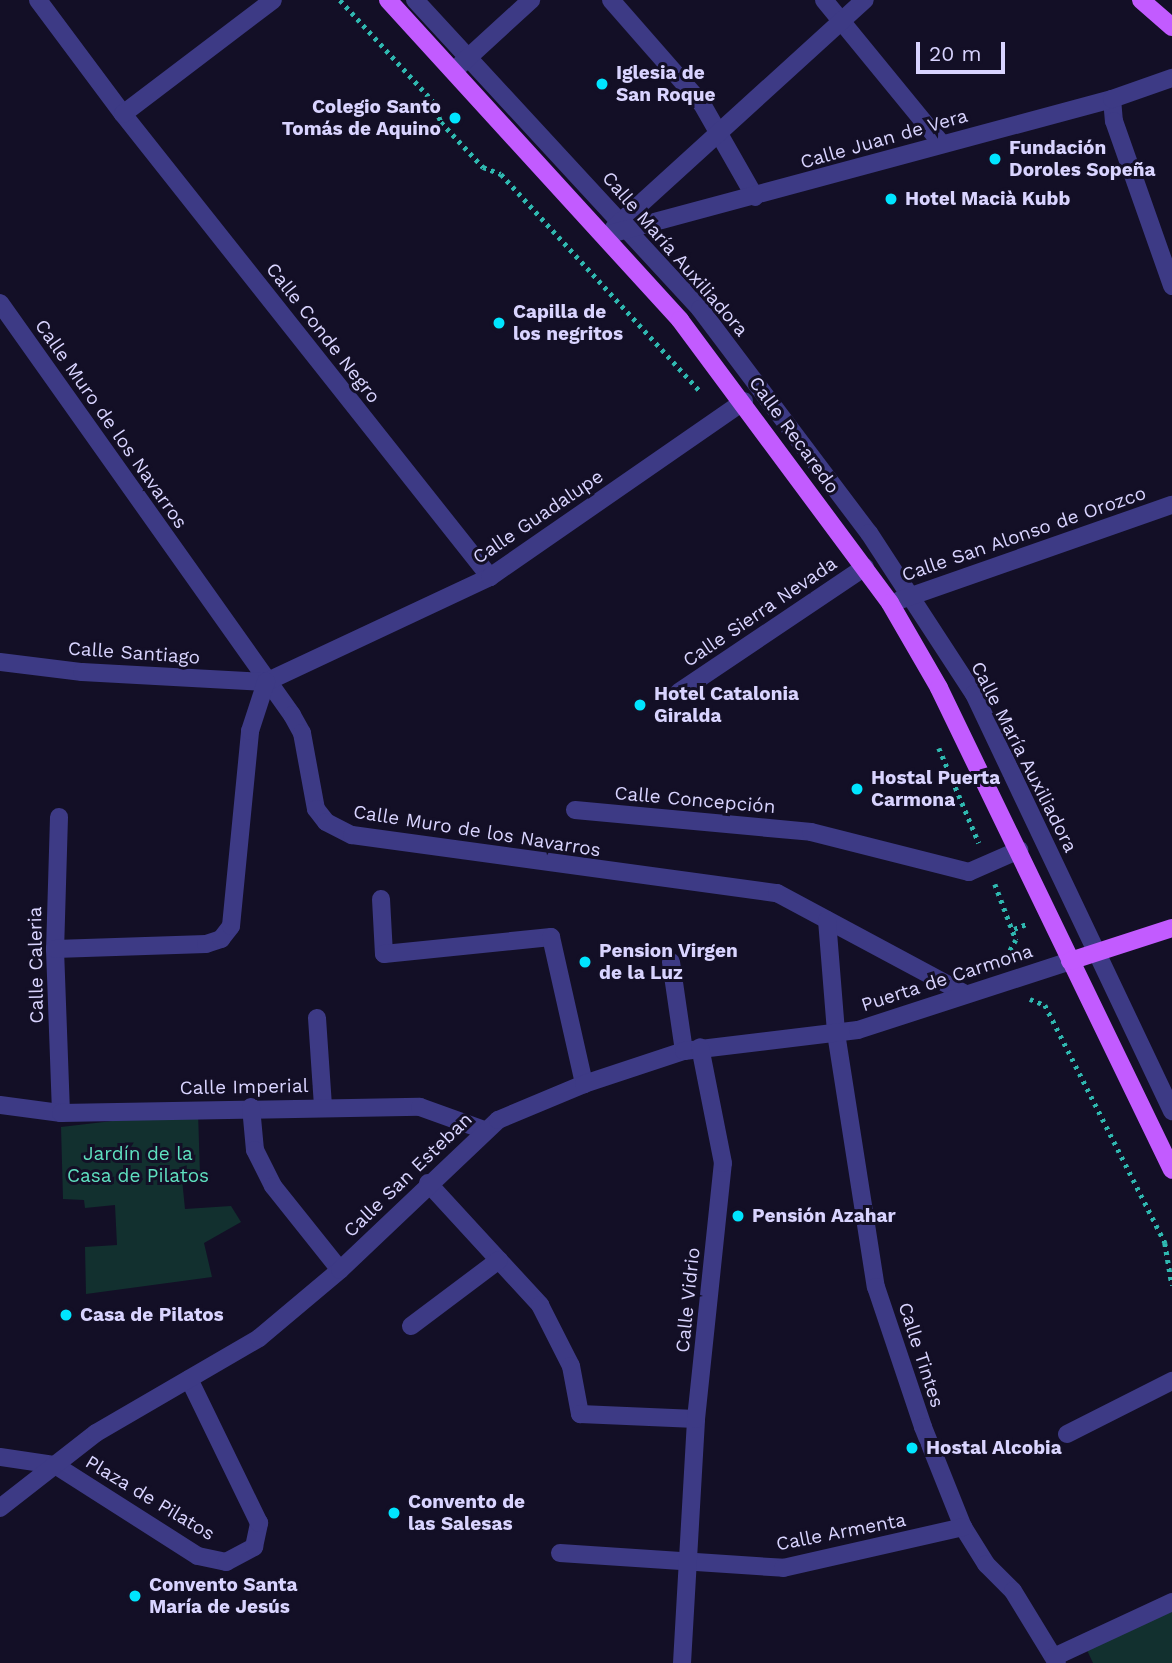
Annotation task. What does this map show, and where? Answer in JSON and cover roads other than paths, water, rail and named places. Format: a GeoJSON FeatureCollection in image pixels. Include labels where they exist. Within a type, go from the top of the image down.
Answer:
{"type":"FeatureCollection","features":[{"type":"Feature","properties":{"kind":"main road","name":"Calle Recaredo"},"geometry":{"type":"LineString","coordinates":[[388,0],[606,235],[744,401],[890,603],[939,688],[1172,1170]]}},
{"type":"Feature","properties":{"kind":"main road"},"geometry":{"type":"LineString","coordinates":[[1141,0],[1172,27]]}},
{"type":"Feature","properties":{"kind":"main road"},"geometry":{"type":"LineString","coordinates":[[1070,961],[1172,928]]}},
{"type":"Feature","properties":{"kind":"street","name":"Calle Conde Negro"},"geometry":{"type":"LineString","coordinates":[[38,0],[123,114],[490,577]]}},
{"type":"Feature","properties":{"kind":"street"},"geometry":{"type":"LineString","coordinates":[[123,114],[273,0]]}},
{"type":"Feature","properties":{"kind":"street","name":"Calle María Auxiliadora"},"geometry":{"type":"LineString","coordinates":[[415,0],[701,309],[790,425],[911,596],[974,694],[1172,1111]]}},
{"type":"Feature","properties":{"kind":"street"},"geometry":{"type":"LineString","coordinates":[[454,71],[531,0]]}},
{"type":"Feature","properties":{"kind":"street"},"geometry":{"type":"LineString","coordinates":[[611,0],[719,129],[755,197]]}},
{"type":"Feature","properties":{"kind":"street"},"geometry":{"type":"LineString","coordinates":[[824,0],[941,143]]}},
{"type":"Feature","properties":{"kind":"street"},"geometry":{"type":"LineString","coordinates":[[626,225],[719,129],[865,0]]}},
{"type":"Feature","properties":{"kind":"street","name":"Calle Juan de Vera"},"geometry":{"type":"LineString","coordinates":[[606,235],[626,225],[755,197],[941,143],[1112,99],[1172,78]]}},
{"type":"Feature","properties":{"kind":"street"},"geometry":{"type":"LineString","coordinates":[[1112,99],[1114,121],[1172,286]]}},
{"type":"Feature","properties":{"kind":"street","name":"Calle Muro de los Navarros"},"geometry":{"type":"LineString","coordinates":[[0,303],[302,733],[316,809],[338,830],[591,870],[777,893],[965,994]]}},
{"type":"Feature","properties":{"kind":"street","name":"Calle Guadalupe"},"geometry":{"type":"LineString","coordinates":[[266,682],[490,577],[744,401]]}},
{"type":"Feature","properties":{"kind":"street","name":"Calle San Alonso de Orozco"},"geometry":{"type":"LineString","coordinates":[[890,603],[1172,505]]}},
{"type":"Feature","properties":{"kind":"street","name":"Calle Sierra Nevada"},"geometry":{"type":"LineString","coordinates":[[679,692],[865,567]]}},
{"type":"Feature","properties":{"kind":"street","name":"Calle Santiago"},"geometry":{"type":"LineString","coordinates":[[0,662],[82,673],[266,682]]}},
{"type":"Feature","properties":{"kind":"street"},"geometry":{"type":"LineString","coordinates":[[55,949],[206,944],[221,939],[231,926],[250,731],[266,682]]}},
{"type":"Feature","properties":{"kind":"street","name":"Calle Concepción"},"geometry":{"type":"LineString","coordinates":[[575,810],[811,832],[969,872],[1018,850]]}},
{"type":"Feature","properties":{"kind":"street","name":"Calle Caleria"},"geometry":{"type":"LineString","coordinates":[[59,817],[55,949],[61,1113]]}},
{"type":"Feature","properties":{"kind":"street"},"geometry":{"type":"LineString","coordinates":[[381,899],[384,954],[551,937],[584,1084]]}},
{"type":"Feature","properties":{"kind":"street","name":"Calle Tintes"},"geometry":{"type":"LineString","coordinates":[[827,920],[836,1033],[876,1287],[923,1427],[963,1527],[986,1564],[1013,1591],[1056,1660]]}},
{"type":"Feature","properties":{"kind":"street","name":"Puerta de Carmona"},"geometry":{"type":"LineString","coordinates":[[836,1033],[1070,961]]}},
{"type":"Feature","properties":{"kind":"street"},"geometry":{"type":"LineString","coordinates":[[671,962],[692,1049]]}},
{"type":"Feature","properties":{"kind":"street"},"geometry":{"type":"LineString","coordinates":[[317,1018],[323,1107]]}},
{"type":"Feature","properties":{"kind":"street","name":"Calle San Esteban"},"geometry":{"type":"LineString","coordinates":[[189,1379],[259,1338],[340,1270],[484,1130],[584,1084],[692,1049],[836,1033]]}},
{"type":"Feature","properties":{"kind":"street","name":"Calle Vidrio"},"geometry":{"type":"LineString","coordinates":[[682,1663],[685,1559],[696,1419],[723,1163],[692,1049]]}},
{"type":"Feature","properties":{"kind":"street","name":"Calle Imperial"},"geometry":{"type":"LineString","coordinates":[[0,1105],[61,1113],[251,1107],[420,1107],[484,1130]]}},
{"type":"Feature","properties":{"kind":"street"},"geometry":{"type":"LineString","coordinates":[[251,1107],[255,1150],[273,1185],[340,1270]]}},
{"type":"Feature","properties":{"kind":"street"},"geometry":{"type":"LineString","coordinates":[[428,1183],[540,1305],[571,1366],[580,1414],[696,1419]]}},
{"type":"Feature","properties":{"kind":"street"},"geometry":{"type":"LineString","coordinates":[[411,1326],[499,1260]]}},
{"type":"Feature","properties":{"kind":"street","name":"Plaza de Pilatos"},"geometry":{"type":"LineString","coordinates":[[189,1379],[259,1523],[254,1547],[226,1562],[198,1556],[55,1465],[96,1433],[189,1379]]}},
{"type":"Feature","properties":{"kind":"street"},"geometry":{"type":"LineString","coordinates":[[1067,1434],[1172,1381]]}},
{"type":"Feature","properties":{"kind":"street"},"geometry":{"type":"LineString","coordinates":[[0,1457],[55,1465]]}},
{"type":"Feature","properties":{"kind":"street"},"geometry":{"type":"LineString","coordinates":[[0,1508],[55,1465]]}},
{"type":"Feature","properties":{"kind":"street","name":"Calle Armenta"},"geometry":{"type":"LineString","coordinates":[[685,1559],[783,1568],[963,1527]]}},
{"type":"Feature","properties":{"kind":"street"},"geometry":{"type":"LineString","coordinates":[[560,1553],[685,1559]]}},
{"type":"Feature","properties":{"kind":"street"},"geometry":{"type":"LineString","coordinates":[[1056,1660],[1172,1602]]}},
{"type":"Feature","properties":{"kind":"place","name":"Iglesia de San Roque"},"geometry":{"type":"Point","coordinates":[602,84]}},
{"type":"Feature","properties":{"kind":"place","name":"Colegio Santo Tomás de Aquino"},"geometry":{"type":"Point","coordinates":[455,118]}},
{"type":"Feature","properties":{"kind":"place","name":"Fundación Doroles Sopeña"},"geometry":{"type":"Point","coordinates":[995,159]}},
{"type":"Feature","properties":{"kind":"place","name":"Hotel Macià Kubb"},"geometry":{"type":"Point","coordinates":[891,199]}},
{"type":"Feature","properties":{"kind":"place","name":"Capilla de los negritos"},"geometry":{"type":"Point","coordinates":[499,323]}},
{"type":"Feature","properties":{"kind":"place","name":"Hotel Catalonia Giralda"},"geometry":{"type":"Point","coordinates":[640,705]}},
{"type":"Feature","properties":{"kind":"place","name":"Hostal Puerta Carmona"},"geometry":{"type":"Point","coordinates":[857,789]}},
{"type":"Feature","properties":{"kind":"place","name":"Pension Virgen de la Luz"},"geometry":{"type":"Point","coordinates":[585,962]}},
{"type":"Feature","properties":{"kind":"place","name":"Pensión Azahar"},"geometry":{"type":"Point","coordinates":[738,1216]}},
{"type":"Feature","properties":{"kind":"place","name":"Casa de Pilatos"},"geometry":{"type":"Point","coordinates":[66,1315]}},
{"type":"Feature","properties":{"kind":"place","name":"Hostal Alcobia"},"geometry":{"type":"Point","coordinates":[912,1448]}},
{"type":"Feature","properties":{"kind":"place","name":"Convento de las Salesas"},"geometry":{"type":"Point","coordinates":[394,1513]}},
{"type":"Feature","properties":{"kind":"place","name":"Convento Santa María de Jesús"},"geometry":{"type":"Point","coordinates":[135,1596]}},
{"type":"Feature","properties":{"kind":"park label","name":"Jardín de la Casa de Pilatos"},"geometry":{"type":"Point","coordinates":[138,1165]}}]}
